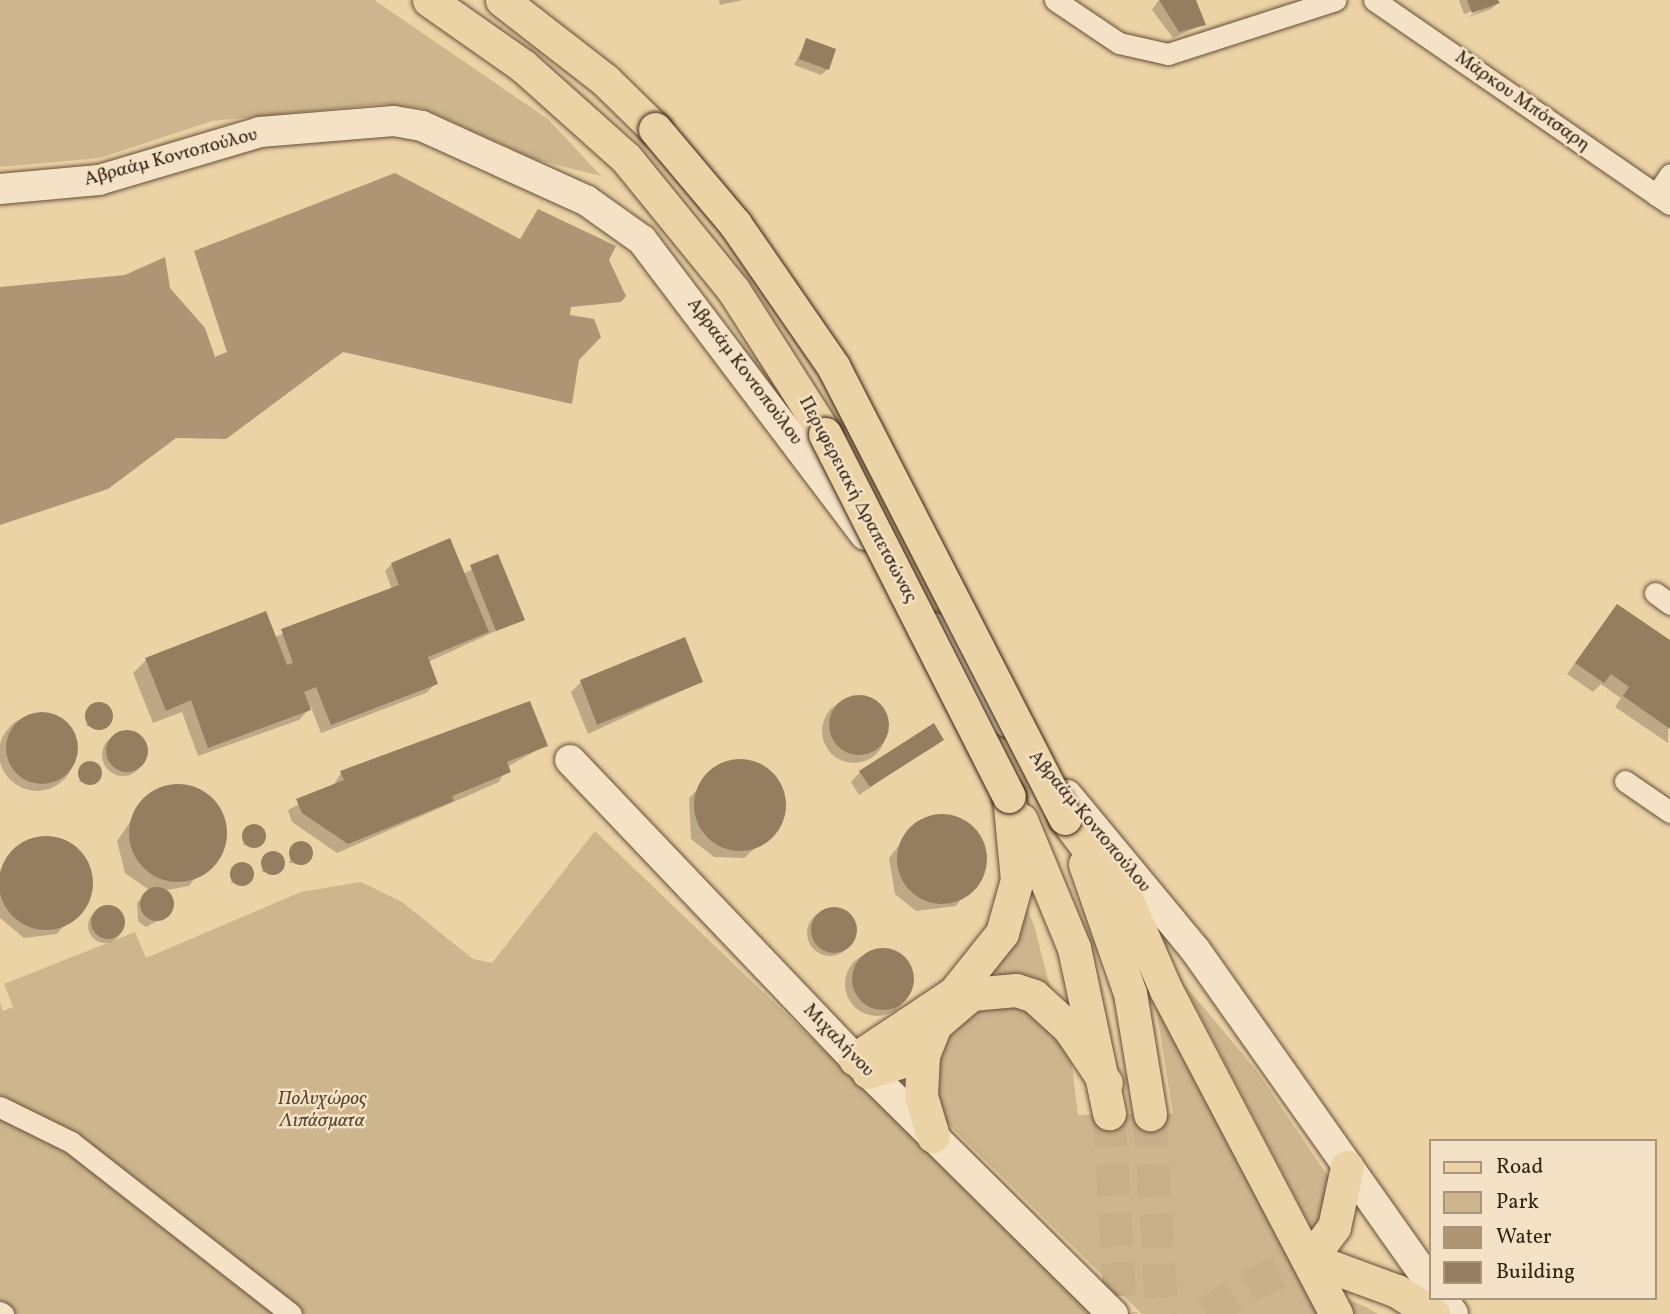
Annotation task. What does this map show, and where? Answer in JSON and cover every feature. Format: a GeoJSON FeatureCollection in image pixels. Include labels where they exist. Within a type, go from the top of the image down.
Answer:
{"type":"FeatureCollection","features":[{"type":"Feature","properties":{"kind":"main road","name":"Περιφερειακή Δραπετσώνας"},"geometry":{"type":"LineString","coordinates":[[429,0],[523,66],[626,158],[702,248],[800,391],[1009,796],[1052,887],[1090,1003],[1107,1098],[1053,1009],[1016,990],[990,989],[953,1005],[935,1026],[923,1055]]}},
{"type":"Feature","properties":{"kind":"main road"},"geometry":{"type":"LineString","coordinates":[[502,0],[605,80],[655,129],[735,224],[833,366],[1065,818],[1130,993],[1150,1114]]}},
{"type":"Feature","properties":{"kind":"main road"},"geometry":{"type":"LineString","coordinates":[[861,1065],[954,993],[998,940],[1016,898],[1009,796]]}},
{"type":"Feature","properties":{"kind":"main road"},"geometry":{"type":"LineString","coordinates":[[1065,818],[1126,898],[1166,990],[1310,1259],[1336,1314]]}},
{"type":"Feature","properties":{"kind":"main road"},"geometry":{"type":"LineString","coordinates":[[861,1065],[923,1055],[921,1096],[933,1136]]}},
{"type":"Feature","properties":{"kind":"main road"},"geometry":{"type":"LineString","coordinates":[[1310,1259],[1329,1239],[1347,1167]]}},
{"type":"Feature","properties":{"kind":"main road"},"geometry":{"type":"LineString","coordinates":[[1310,1259],[1397,1291],[1433,1314]]}},
{"type":"Feature","properties":{"kind":"street"},"geometry":{"type":"LineString","coordinates":[[1055,0],[1146,54],[1194,48],[1250,24],[1334,0]]}},
{"type":"Feature","properties":{"kind":"street"},"geometry":{"type":"LineString","coordinates":[[1250,24],[1267,0]]}},
{"type":"Feature","properties":{"kind":"street","name":"Μάρκου Μπότσαρη"},"geometry":{"type":"LineString","coordinates":[[1374,0],[1663,199]]}},
{"type":"Feature","properties":{"kind":"street","name":"Αβραάμ Κοντοπούλου"},"geometry":{"type":"LineString","coordinates":[[0,189],[99,180],[234,137],[400,121],[618,219],[677,281],[995,709],[1196,951],[1428,1280]]}},
{"type":"Feature","properties":{"kind":"street"},"geometry":{"type":"LineString","coordinates":[[1663,199],[1670,174]]}},
{"type":"Feature","properties":{"kind":"street","name":"Μιχαλήνου"},"geometry":{"type":"LineString","coordinates":[[570,760],[861,1065],[1113,1314]]}},
{"type":"Feature","properties":{"kind":"street"},"geometry":{"type":"LineString","coordinates":[[1625,781],[1670,812]]}},
{"type":"Feature","properties":{"kind":"street"},"geometry":{"type":"LineString","coordinates":[[0,1108],[71,1142],[291,1314]]}},
{"type":"Feature","properties":{"kind":"green space"},"geometry":{"type":"Polygon","coordinates":[[[0,0],[374,0],[548,119],[601,176],[537,160],[422,108],[381,104],[212,121],[100,158],[0,167],[0,0]]]}},
{"type":"Feature","properties":{"kind":"green space","name":"Πολυχώρος Λιπάσματα"},"geometry":{"type":"Polygon","coordinates":[[[595,831],[1099,1314],[0,1314],[0,1003],[3,1011],[13,1007],[4,984],[135,932],[146,958],[301,892],[361,882],[402,902],[473,959],[492,963],[595,831]]]}},
{"type":"Feature","properties":{"kind":"green space"},"geometry":{"type":"Polygon","coordinates":[[[1021,895],[1034,925],[1054,1003],[992,971],[1021,895]]]}},
{"type":"Feature","properties":{"kind":"green space"},"geometry":{"type":"Polygon","coordinates":[[[1184,984],[1256,1070],[1332,1182],[1332,1200],[1313,1231],[1184,984]]]}},
{"type":"Feature","properties":{"kind":"green space"},"geometry":{"type":"Polygon","coordinates":[[[1154,995],[1323,1314],[1142,1314],[943,1119],[932,1086],[943,1040],[970,1013],[1024,1004],[1070,1050],[1078,1115],[1173,1114],[1154,995]]]}},
{"type":"Feature","properties":{"kind":"green space"},"geometry":{"type":"Polygon","coordinates":[[[1347,1299],[1366,1307],[1378,1314],[1344,1314],[1347,1299]]]}},
{"type":"Feature","properties":{"kind":"water"},"geometry":{"type":"Polygon","coordinates":[[[395,173],[520,239],[538,209],[616,246],[609,260],[626,296],[621,302],[571,307],[570,315],[594,319],[601,337],[579,360],[572,404],[343,352],[226,439],[176,438],[108,489],[0,525],[0,287],[125,275],[165,257],[170,288],[205,328],[215,357],[227,352],[194,251],[395,173]]]}},
{"type":"Feature","properties":{"kind":"building"},"geometry":{"type":"Polygon","coordinates":[[[1159,0],[1196,0],[1206,25],[1179,32],[1159,0]]]}},
{"type":"Feature","properties":{"kind":"building"},"geometry":{"type":"Polygon","coordinates":[[[1467,0],[1498,0],[1500,3],[1472,13],[1467,0]]]}},
{"type":"Feature","properties":{"kind":"building"},"geometry":{"type":"Polygon","coordinates":[[[806,38],[836,49],[829,70],[799,59],[806,38]]]}},
{"type":"Feature","properties":{"kind":"building"},"geometry":{"type":"Polygon","coordinates":[[[450,538],[489,632],[428,657],[438,684],[331,725],[316,687],[304,692],[311,710],[208,748],[191,700],[166,711],[145,658],[266,611],[287,665],[293,663],[281,629],[399,585],[391,563],[450,538]]]}},
{"type":"Feature","properties":{"kind":"building"},"geometry":{"type":"Polygon","coordinates":[[[498,554],[525,620],[496,631],[470,565],[498,554]]]}},
{"type":"Feature","properties":{"kind":"building"},"geometry":{"type":"Polygon","coordinates":[[[1617,604],[1670,640],[1670,729],[1623,696],[1629,687],[1611,674],[1604,683],[1575,663],[1617,604]]]}},
{"type":"Feature","properties":{"kind":"building"},"geometry":{"type":"Polygon","coordinates":[[[685,637],[703,682],[597,725],[580,680],[685,637]]]}},
{"type":"Feature","properties":{"kind":"building"},"geometry":{"type":"Polygon","coordinates":[[[853,695],[865,695],[881,703],[887,713],[887,737],[881,747],[865,755],[853,755],[837,747],[829,731],[829,719],[837,703],[853,695]]]}},
{"type":"Feature","properties":{"kind":"building"},"geometry":{"type":"Polygon","coordinates":[[[530,701],[548,746],[507,762],[511,772],[452,796],[454,801],[348,844],[302,813],[296,799],[344,780],[340,771],[530,701]]]}},
{"type":"Feature","properties":{"kind":"building"},"geometry":{"type":"Polygon","coordinates":[[[99,702],[109,706],[113,716],[109,726],[99,730],[89,726],[85,716],[89,706],[99,702]]]}},
{"type":"Feature","properties":{"kind":"building"},"geometry":{"type":"Polygon","coordinates":[[[49,712],[68,722],[76,734],[76,762],[68,774],[56,782],[35,784],[16,774],[8,762],[6,741],[16,722],[28,714],[49,712]]]}},
{"type":"Feature","properties":{"kind":"building"},"geometry":{"type":"Polygon","coordinates":[[[934,723],[944,740],[870,787],[859,771],[934,723]]]}},
{"type":"Feature","properties":{"kind":"building"},"geometry":{"type":"Polygon","coordinates":[[[127,730],[142,736],[148,751],[142,766],[127,772],[112,766],[106,751],[112,736],[127,730]]]}},
{"type":"Feature","properties":{"kind":"building"},"geometry":{"type":"Polygon","coordinates":[[[740,759],[757,763],[772,773],[782,788],[786,805],[782,822],[772,837],[757,847],[740,851],[723,847],[708,837],[698,822],[694,805],[698,788],[708,773],[723,763],[740,759]]]}},
{"type":"Feature","properties":{"kind":"building"},"geometry":{"type":"Polygon","coordinates":[[[90,761],[101,768],[102,773],[95,784],[90,785],[79,778],[78,773],[85,762],[90,761]]]}},
{"type":"Feature","properties":{"kind":"building"},"geometry":{"type":"Polygon","coordinates":[[[178,784],[197,788],[212,799],[223,814],[227,833],[223,852],[212,867],[197,878],[178,882],[159,878],[144,867],[133,852],[129,833],[133,814],[144,799],[159,788],[178,784]]]}},
{"type":"Feature","properties":{"kind":"building"},"geometry":{"type":"Polygon","coordinates":[[[942,814],[959,817],[974,827],[984,842],[987,859],[984,876],[974,891],[959,901],[942,904],[925,901],[910,891],[900,876],[897,859],[900,842],[910,827],[925,817],[942,814]]]}},
{"type":"Feature","properties":{"kind":"building"},"geometry":{"type":"Polygon","coordinates":[[[254,824],[265,831],[266,836],[259,847],[254,848],[243,841],[242,836],[249,825],[254,824]]]}},
{"type":"Feature","properties":{"kind":"building"},"geometry":{"type":"Polygon","coordinates":[[[46,836],[64,839],[80,849],[90,865],[93,883],[90,901],[80,917],[64,927],[46,930],[28,927],[12,917],[2,901],[-1,883],[2,865],[12,849],[28,839],[46,836]]]}},
{"type":"Feature","properties":{"kind":"building"},"geometry":{"type":"Polygon","coordinates":[[[301,841],[312,848],[313,853],[306,864],[301,865],[290,858],[289,853],[296,842],[301,841]]]}},
{"type":"Feature","properties":{"kind":"building"},"geometry":{"type":"Polygon","coordinates":[[[273,851],[284,858],[285,863],[278,874],[273,875],[262,868],[261,863],[268,852],[273,851]]]}},
{"type":"Feature","properties":{"kind":"building"},"geometry":{"type":"Polygon","coordinates":[[[242,862],[253,869],[254,874],[247,885],[242,886],[231,879],[230,874],[237,863],[242,862]]]}},
{"type":"Feature","properties":{"kind":"building"},"geometry":{"type":"Polygon","coordinates":[[[157,887],[169,892],[174,904],[169,916],[157,921],[145,916],[140,904],[145,892],[157,887]]]}},
{"type":"Feature","properties":{"kind":"building"},"geometry":{"type":"Polygon","coordinates":[[[108,905],[120,910],[125,922],[120,934],[108,939],[96,934],[91,922],[96,910],[108,905]]]}},
{"type":"Feature","properties":{"kind":"building"},"geometry":{"type":"Polygon","coordinates":[[[834,907],[850,914],[857,930],[850,946],[834,953],[818,946],[811,930],[818,914],[834,907]]]}},
{"type":"Feature","properties":{"kind":"building"},"geometry":{"type":"Polygon","coordinates":[[[883,948],[905,957],[914,979],[905,1001],[883,1010],[861,1001],[852,979],[861,957],[883,948]]]}},
{"type":"Feature","properties":{"kind":"tunnel"},"geometry":{"type":"LineString","coordinates":[[1109,1113],[1121,1314]]}},
{"type":"Feature","properties":{"kind":"tunnel"},"geometry":{"type":"LineString","coordinates":[[1150,1114],[1162,1314]]}},
{"type":"Feature","properties":{"kind":"tunnel"},"geometry":{"type":"LineString","coordinates":[[1206,1314],[1249,1285],[1310,1259]]}}]}
